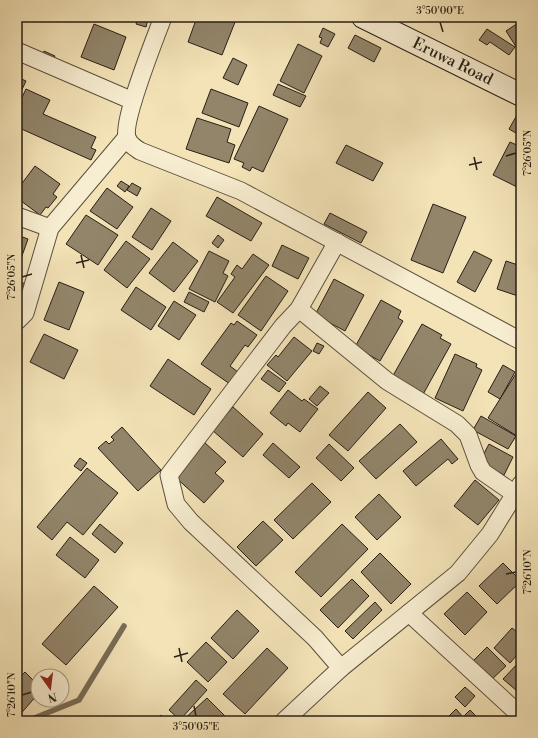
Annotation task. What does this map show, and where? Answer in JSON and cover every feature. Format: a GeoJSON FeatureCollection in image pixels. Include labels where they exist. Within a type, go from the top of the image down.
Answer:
{"type":"FeatureCollection","features":[{"type":"Feature","properties":{"kind":"main road","name":"Eruwa Road"},"geometry":{"type":"LineString","coordinates":[[363,17],[521,95]]}},
{"type":"Feature","properties":{"kind":"street"},"geometry":{"type":"LineString","coordinates":[[163,17],[133,101],[126,126],[127,137],[130,145],[242,191],[521,341]]}},
{"type":"Feature","properties":{"kind":"street"},"geometry":{"type":"LineString","coordinates":[[17,51],[133,101]]}},
{"type":"Feature","properties":{"kind":"street"},"geometry":{"type":"LineString","coordinates":[[17,321],[25,313],[50,228],[127,137]]}},
{"type":"Feature","properties":{"kind":"street"},"geometry":{"type":"LineString","coordinates":[[17,216],[50,228]]}},
{"type":"Feature","properties":{"kind":"street"},"geometry":{"type":"LineString","coordinates":[[337,242],[299,309],[283,326],[169,475],[176,504],[191,522],[315,638],[341,668]]}},
{"type":"Feature","properties":{"kind":"street"},"geometry":{"type":"LineString","coordinates":[[289,719],[341,668],[458,573],[490,534],[518,489],[483,472],[468,435],[457,424],[387,381],[299,309]]}},
{"type":"Feature","properties":{"kind":"street"},"geometry":{"type":"LineString","coordinates":[[409,613],[521,716]]}},
{"type":"Feature","properties":{"kind":"building"},"geometry":{"type":"Polygon","coordinates":[[[17,17],[28,17],[27,20],[24,18],[17,33],[17,17]]]}},
{"type":"Feature","properties":{"kind":"building"},"geometry":{"type":"Polygon","coordinates":[[[139,17],[148,19],[146,27],[136,24],[139,17]]]}},
{"type":"Feature","properties":{"kind":"building"},"geometry":{"type":"Polygon","coordinates":[[[197,17],[237,17],[222,55],[188,42],[197,17]]]}},
{"type":"Feature","properties":{"kind":"building"},"geometry":{"type":"Polygon","coordinates":[[[521,21],[521,53],[520,53],[506,31],[521,21]]]}},
{"type":"Feature","properties":{"kind":"building"},"geometry":{"type":"Polygon","coordinates":[[[94,24],[126,37],[114,70],[81,57],[94,24]]]}},
{"type":"Feature","properties":{"kind":"building"},"geometry":{"type":"Polygon","coordinates":[[[323,28],[335,34],[328,47],[320,43],[322,38],[319,37],[323,28]]]}},
{"type":"Feature","properties":{"kind":"building"},"geometry":{"type":"Polygon","coordinates":[[[487,29],[515,47],[509,55],[490,42],[487,45],[479,40],[487,29]]]}},
{"type":"Feature","properties":{"kind":"building"},"geometry":{"type":"Polygon","coordinates":[[[355,35],[381,48],[374,62],[348,48],[355,35]]]}},
{"type":"Feature","properties":{"kind":"building"},"geometry":{"type":"Polygon","coordinates":[[[298,44],[322,56],[304,93],[280,81],[298,44]]]}},
{"type":"Feature","properties":{"kind":"building"},"geometry":{"type":"Polygon","coordinates":[[[44,51],[55,56],[51,65],[40,60],[44,51]]]}},
{"type":"Feature","properties":{"kind":"building"},"geometry":{"type":"Polygon","coordinates":[[[233,58],[247,65],[238,85],[223,78],[233,58]]]}},
{"type":"Feature","properties":{"kind":"building"},"geometry":{"type":"Polygon","coordinates":[[[17,77],[26,81],[17,100],[17,77]]]}},
{"type":"Feature","properties":{"kind":"building"},"geometry":{"type":"Polygon","coordinates":[[[278,84],[306,96],[300,107],[273,95],[278,84]]]}},
{"type":"Feature","properties":{"kind":"building"},"geometry":{"type":"Polygon","coordinates":[[[26,89],[50,100],[43,114],[96,137],[91,148],[96,150],[91,160],[17,127],[17,108],[26,89]]]}},
{"type":"Feature","properties":{"kind":"building"},"geometry":{"type":"Polygon","coordinates":[[[211,89],[248,103],[239,127],[202,113],[211,89]]]}},
{"type":"Feature","properties":{"kind":"building"},"geometry":{"type":"Polygon","coordinates":[[[259,106],[288,119],[263,172],[252,167],[250,171],[242,167],[244,163],[234,159],[259,106]]]}},
{"type":"Feature","properties":{"kind":"building"},"geometry":{"type":"Polygon","coordinates":[[[517,115],[521,117],[521,136],[509,129],[517,115]]]}},
{"type":"Feature","properties":{"kind":"building"},"geometry":{"type":"Polygon","coordinates":[[[197,118],[231,129],[227,142],[235,145],[229,163],[186,149],[197,118]]]}},
{"type":"Feature","properties":{"kind":"building"},"geometry":{"type":"Polygon","coordinates":[[[510,142],[521,147],[521,185],[519,188],[493,175],[510,142]]]}},
{"type":"Feature","properties":{"kind":"building"},"geometry":{"type":"Polygon","coordinates":[[[346,145],[383,163],[373,181],[336,163],[346,145]]]}},
{"type":"Feature","properties":{"kind":"building"},"geometry":{"type":"Polygon","coordinates":[[[35,166],[60,184],[53,194],[57,197],[40,215],[17,198],[17,190],[35,166]]]}},
{"type":"Feature","properties":{"kind":"building"},"geometry":{"type":"Polygon","coordinates":[[[121,181],[129,186],[125,192],[117,186],[121,181]]]}},
{"type":"Feature","properties":{"kind":"building"},"geometry":{"type":"Polygon","coordinates":[[[132,183],[141,188],[137,196],[127,190],[132,183]]]}},
{"type":"Feature","properties":{"kind":"building"},"geometry":{"type":"Polygon","coordinates":[[[107,188],[133,207],[117,229],[90,211],[107,188]]]}},
{"type":"Feature","properties":{"kind":"building"},"geometry":{"type":"Polygon","coordinates":[[[217,197],[262,223],[251,241],[206,216],[217,197]]]}},
{"type":"Feature","properties":{"kind":"building"},"geometry":{"type":"Polygon","coordinates":[[[433,204],[466,217],[443,273],[411,260],[433,204]]]}},
{"type":"Feature","properties":{"kind":"building"},"geometry":{"type":"Polygon","coordinates":[[[151,208],[171,221],[152,250],[132,237],[151,208]]]}},
{"type":"Feature","properties":{"kind":"building"},"geometry":{"type":"Polygon","coordinates":[[[330,213],[367,232],[361,243],[324,224],[330,213]]]}},
{"type":"Feature","properties":{"kind":"building"},"geometry":{"type":"Polygon","coordinates":[[[86,215],[118,235],[98,265],[66,244],[86,215]]]}},
{"type":"Feature","properties":{"kind":"building"},"geometry":{"type":"Polygon","coordinates":[[[17,235],[28,239],[17,270],[17,235]]]}},
{"type":"Feature","properties":{"kind":"building"},"geometry":{"type":"Polygon","coordinates":[[[218,235],[224,240],[218,248],[212,243],[218,235]]]}},
{"type":"Feature","properties":{"kind":"building"},"geometry":{"type":"Polygon","coordinates":[[[126,241],[150,259],[127,288],[104,270],[126,241]]]}},
{"type":"Feature","properties":{"kind":"building"},"geometry":{"type":"Polygon","coordinates":[[[173,242],[198,261],[174,292],[149,273],[173,242]]]}},
{"type":"Feature","properties":{"kind":"building"},"geometry":{"type":"Polygon","coordinates":[[[282,245],[309,258],[298,279],[272,266],[282,245]]]}},
{"type":"Feature","properties":{"kind":"building"},"geometry":{"type":"Polygon","coordinates":[[[209,251],[229,261],[223,273],[228,276],[215,302],[189,289],[209,251]]]}},
{"type":"Feature","properties":{"kind":"building"},"geometry":{"type":"Polygon","coordinates":[[[474,251],[492,260],[475,292],[457,282],[474,251]]]}},
{"type":"Feature","properties":{"kind":"building"},"geometry":{"type":"Polygon","coordinates":[[[253,254],[269,265],[233,313],[217,302],[235,277],[231,274],[237,265],[242,269],[253,254]]]}},
{"type":"Feature","properties":{"kind":"building"},"geometry":{"type":"Polygon","coordinates":[[[506,261],[521,266],[521,297],[497,289],[506,261]]]}},
{"type":"Feature","properties":{"kind":"building"},"geometry":{"type":"Polygon","coordinates":[[[266,276],[288,291],[261,331],[238,315],[266,276]]]}},
{"type":"Feature","properties":{"kind":"building"},"geometry":{"type":"Polygon","coordinates":[[[334,279],[364,295],[345,331],[315,315],[334,279]]]}},
{"type":"Feature","properties":{"kind":"building"},"geometry":{"type":"Polygon","coordinates":[[[17,281],[26,284],[17,310],[17,281]]]}},
{"type":"Feature","properties":{"kind":"building"},"geometry":{"type":"Polygon","coordinates":[[[59,282],[84,292],[69,330],[44,320],[59,282]]]}},
{"type":"Feature","properties":{"kind":"building"},"geometry":{"type":"Polygon","coordinates":[[[136,287],[166,307],[151,330],[121,310],[136,287]]]}},
{"type":"Feature","properties":{"kind":"building"},"geometry":{"type":"Polygon","coordinates":[[[189,292],[209,302],[204,312],[184,302],[189,292]]]}},
{"type":"Feature","properties":{"kind":"building"},"geometry":{"type":"Polygon","coordinates":[[[381,300],[401,311],[398,318],[403,321],[380,361],[355,347],[381,300]]]}},
{"type":"Feature","properties":{"kind":"building"},"geometry":{"type":"Polygon","coordinates":[[[174,301],[196,315],[179,340],[158,326],[174,301]]]}},
{"type":"Feature","properties":{"kind":"building"},"geometry":{"type":"Polygon","coordinates":[[[237,321],[257,335],[248,347],[245,345],[230,366],[238,372],[230,384],[201,364],[231,323],[234,325],[237,321]]]}},
{"type":"Feature","properties":{"kind":"building"},"geometry":{"type":"Polygon","coordinates":[[[422,324],[442,335],[440,338],[451,344],[421,398],[390,381],[422,324]]]}},
{"type":"Feature","properties":{"kind":"building"},"geometry":{"type":"Polygon","coordinates":[[[44,334],[78,350],[64,379],[30,362],[44,334]]]}},
{"type":"Feature","properties":{"kind":"building"},"geometry":{"type":"Polygon","coordinates":[[[294,337],[312,351],[287,381],[267,365],[276,355],[278,357],[294,337]]]}},
{"type":"Feature","properties":{"kind":"building"},"geometry":{"type":"Polygon","coordinates":[[[317,343],[324,346],[319,354],[313,351],[317,343]]]}},
{"type":"Feature","properties":{"kind":"building"},"geometry":{"type":"Polygon","coordinates":[[[455,354],[477,364],[476,367],[482,370],[463,411],[435,398],[455,354]]]}},
{"type":"Feature","properties":{"kind":"building"},"geometry":{"type":"Polygon","coordinates":[[[168,359],[211,389],[194,415],[150,386],[168,359]]]}},
{"type":"Feature","properties":{"kind":"building"},"geometry":{"type":"Polygon","coordinates":[[[503,365],[515,372],[500,399],[488,392],[503,365]]]}},
{"type":"Feature","properties":{"kind":"building"},"geometry":{"type":"Polygon","coordinates":[[[268,370],[286,383],[279,392],[261,379],[268,370]]]}},
{"type":"Feature","properties":{"kind":"building"},"geometry":{"type":"Polygon","coordinates":[[[517,372],[521,375],[521,429],[517,436],[488,418],[517,372]]]}},
{"type":"Feature","properties":{"kind":"building"},"geometry":{"type":"Polygon","coordinates":[[[320,386],[329,393],[317,406],[309,399],[320,386]]]}},
{"type":"Feature","properties":{"kind":"building"},"geometry":{"type":"Polygon","coordinates":[[[288,390],[302,401],[304,399],[318,409],[300,432],[288,423],[286,426],[270,413],[288,390]]]}},
{"type":"Feature","properties":{"kind":"building"},"geometry":{"type":"Polygon","coordinates":[[[368,392],[386,408],[348,451],[329,435],[368,392]]]}},
{"type":"Feature","properties":{"kind":"building"},"geometry":{"type":"Polygon","coordinates":[[[233,407],[263,434],[243,457],[212,430],[233,407]]]}},
{"type":"Feature","properties":{"kind":"building"},"geometry":{"type":"Polygon","coordinates":[[[481,416],[516,436],[508,449],[473,430],[481,416]]]}},
{"type":"Feature","properties":{"kind":"building"},"geometry":{"type":"Polygon","coordinates":[[[400,424],[417,442],[376,479],[359,461],[400,424]]]}},
{"type":"Feature","properties":{"kind":"building"},"geometry":{"type":"Polygon","coordinates":[[[122,427],[161,470],[138,491],[98,448],[106,441],[109,444],[114,440],[111,437],[122,427]]]}},
{"type":"Feature","properties":{"kind":"building"},"geometry":{"type":"Polygon","coordinates":[[[441,439],[458,459],[452,464],[448,459],[416,486],[403,471],[441,439]]]}},
{"type":"Feature","properties":{"kind":"building"},"geometry":{"type":"Polygon","coordinates":[[[204,442],[226,462],[215,473],[224,481],[204,503],[174,476],[204,442]]]}},
{"type":"Feature","properties":{"kind":"building"},"geometry":{"type":"Polygon","coordinates":[[[273,443],[300,467],[289,478],[263,455],[273,443]]]}},
{"type":"Feature","properties":{"kind":"building"},"geometry":{"type":"Polygon","coordinates":[[[329,444],[354,468],[341,481],[316,458],[329,444]]]}},
{"type":"Feature","properties":{"kind":"building"},"geometry":{"type":"Polygon","coordinates":[[[489,444],[513,457],[504,475],[479,463],[489,444]]]}},
{"type":"Feature","properties":{"kind":"building"},"geometry":{"type":"Polygon","coordinates":[[[80,458],[87,463],[81,471],[74,466],[80,458]]]}},
{"type":"Feature","properties":{"kind":"building"},"geometry":{"type":"Polygon","coordinates":[[[87,468],[118,493],[83,535],[67,522],[52,540],[37,527],[87,468]]]}},
{"type":"Feature","properties":{"kind":"building"},"geometry":{"type":"Polygon","coordinates":[[[475,480],[499,500],[478,525],[454,506],[475,480]]]}},
{"type":"Feature","properties":{"kind":"building"},"geometry":{"type":"Polygon","coordinates":[[[312,483],[331,502],[293,539],[274,520],[312,483]]]}},
{"type":"Feature","properties":{"kind":"building"},"geometry":{"type":"Polygon","coordinates":[[[379,494],[401,517],[377,540],[355,517],[379,494]]]}},
{"type":"Feature","properties":{"kind":"building"},"geometry":{"type":"Polygon","coordinates":[[[263,521],[283,540],[256,566],[237,547],[263,521]]]}},
{"type":"Feature","properties":{"kind":"building"},"geometry":{"type":"Polygon","coordinates":[[[100,524],[123,543],[115,553],[92,534],[100,524]]]}},
{"type":"Feature","properties":{"kind":"building"},"geometry":{"type":"Polygon","coordinates":[[[342,524],[368,549],[321,597],[295,572],[342,524]]]}},
{"type":"Feature","properties":{"kind":"building"},"geometry":{"type":"Polygon","coordinates":[[[17,528],[20,529],[17,540],[17,528]]]}},
{"type":"Feature","properties":{"kind":"building"},"geometry":{"type":"Polygon","coordinates":[[[70,537],[99,560],[85,578],[56,555],[70,537]]]}},
{"type":"Feature","properties":{"kind":"building"},"geometry":{"type":"Polygon","coordinates":[[[380,553],[411,584],[391,604],[361,572],[380,553]]]}},
{"type":"Feature","properties":{"kind":"building"},"geometry":{"type":"Polygon","coordinates":[[[503,563],[521,581],[497,604],[479,586],[503,563]]]}},
{"type":"Feature","properties":{"kind":"building"},"geometry":{"type":"Polygon","coordinates":[[[352,579],[369,596],[338,628],[320,610],[352,579]]]}},
{"type":"Feature","properties":{"kind":"building"},"geometry":{"type":"Polygon","coordinates":[[[94,586],[118,607],[66,665],[42,644],[94,586]]]}},
{"type":"Feature","properties":{"kind":"building"},"geometry":{"type":"Polygon","coordinates":[[[467,592],[487,612],[465,635],[444,614],[467,592]]]}},
{"type":"Feature","properties":{"kind":"building"},"geometry":{"type":"Polygon","coordinates":[[[375,602],[382,610],[353,639],[345,631],[375,602]]]}},
{"type":"Feature","properties":{"kind":"building"},"geometry":{"type":"Polygon","coordinates":[[[237,610],[259,631],[233,659],[211,638],[237,610]]]}},
{"type":"Feature","properties":{"kind":"building"},"geometry":{"type":"Polygon","coordinates":[[[512,628],[521,635],[521,650],[510,663],[494,648],[512,628]]]}},
{"type":"Feature","properties":{"kind":"building"},"geometry":{"type":"Polygon","coordinates":[[[206,642],[227,662],[208,682],[187,662],[206,642]]]}},
{"type":"Feature","properties":{"kind":"building"},"geometry":{"type":"Polygon","coordinates":[[[487,647],[506,666],[489,682],[471,663],[487,647]]]}},
{"type":"Feature","properties":{"kind":"building"},"geometry":{"type":"Polygon","coordinates":[[[267,648],[288,668],[245,714],[223,694],[267,648]]]}},
{"type":"Feature","properties":{"kind":"building"},"geometry":{"type":"Polygon","coordinates":[[[521,660],[521,686],[517,691],[503,679],[521,660]]]}},
{"type":"Feature","properties":{"kind":"building"},"geometry":{"type":"Polygon","coordinates":[[[17,671],[22,675],[25,672],[30,677],[30,703],[17,718],[17,671]]]}},
{"type":"Feature","properties":{"kind":"building"},"geometry":{"type":"Polygon","coordinates":[[[196,680],[207,690],[180,720],[169,710],[196,680]]]}},
{"type":"Feature","properties":{"kind":"building"},"geometry":{"type":"Polygon","coordinates":[[[465,687],[475,696],[465,707],[455,697],[465,687]]]}},
{"type":"Feature","properties":{"kind":"building"},"geometry":{"type":"Polygon","coordinates":[[[521,696],[521,704],[517,700],[521,696]]]}},
{"type":"Feature","properties":{"kind":"building"},"geometry":{"type":"Polygon","coordinates":[[[207,698],[230,721],[182,721],[207,698]]]}},
{"type":"Feature","properties":{"kind":"building"},"geometry":{"type":"Polygon","coordinates":[[[456,709],[463,717],[470,710],[481,721],[444,721],[456,709]]]}},
{"type":"Feature","properties":{"kind":"building"},"geometry":{"type":"Polygon","coordinates":[[[161,715],[166,721],[154,721],[161,715]]]}},
{"type":"Feature","properties":{"kind":"waterway"},"geometry":{"type":"LineString","coordinates":[[27,721],[79,700],[124,626]]}}]}
